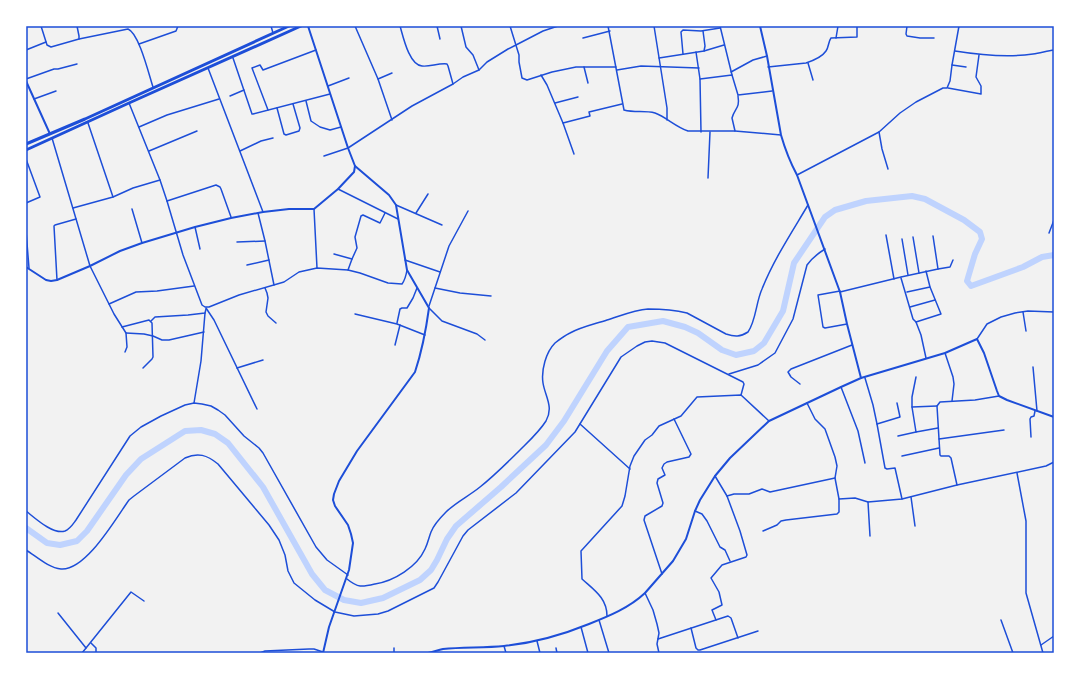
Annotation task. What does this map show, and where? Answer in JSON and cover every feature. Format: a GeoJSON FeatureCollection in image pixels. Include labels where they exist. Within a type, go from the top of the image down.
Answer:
{"type":"FeatureCollection","features":[{"type":"Feature","properties":{"kind":"highway"},"geometry":{"type":"LineString","coordinates":[[26,144],[289,26]]}},
{"type":"Feature","properties":{"kind":"highway"},"geometry":{"type":"LineString","coordinates":[[26,150],[301,26]]}},
{"type":"Feature","properties":{"kind":"street"},"geometry":{"type":"LineString","coordinates":[[41,26],[49,47],[78,39],[128,29],[133,31],[139,44],[153,88]]}},
{"type":"Feature","properties":{"kind":"street"},"geometry":{"type":"LineString","coordinates":[[77,26],[79,36],[78,39]]}},
{"type":"Feature","properties":{"kind":"street"},"geometry":{"type":"LineString","coordinates":[[139,44],[176,30],[178,26]]}},
{"type":"Feature","properties":{"kind":"street"},"geometry":{"type":"LineString","coordinates":[[271,26],[273,33]]}},
{"type":"Feature","properties":{"kind":"street"},"geometry":{"type":"LineString","coordinates":[[308,26],[355,166],[389,195],[396,204],[442,225]]}},
{"type":"Feature","properties":{"kind":"street"},"geometry":{"type":"LineString","coordinates":[[355,26],[378,79],[392,120]]}},
{"type":"Feature","properties":{"kind":"street"},"geometry":{"type":"LineString","coordinates":[[400,26],[409,54],[417,64],[421,66],[447,64],[453,84]]}},
{"type":"Feature","properties":{"kind":"street"},"geometry":{"type":"LineString","coordinates":[[437,26],[440,39]]}},
{"type":"Feature","properties":{"kind":"street"},"geometry":{"type":"LineString","coordinates":[[461,26],[466,47],[473,55],[479,70]]}},
{"type":"Feature","properties":{"kind":"street"},"geometry":{"type":"LineString","coordinates":[[510,26],[519,55],[522,78],[526,80],[552,72],[576,67],[616,69],[641,66],[660,66],[699,68]]}},
{"type":"Feature","properties":{"kind":"street"},"geometry":{"type":"LineString","coordinates":[[324,156],[348,148],[412,106],[463,77],[479,70],[487,62],[508,49],[543,31],[558,26]]}},
{"type":"Feature","properties":{"kind":"street"},"geometry":{"type":"LineString","coordinates":[[608,26],[624,110],[631,112],[653,113],[683,130],[688,131],[781,135]]}},
{"type":"Feature","properties":{"kind":"street"},"geometry":{"type":"LineString","coordinates":[[654,26],[667,108],[667,120]]}},
{"type":"Feature","properties":{"kind":"street"},"geometry":{"type":"LineString","coordinates":[[760,26],[781,135],[790,163],[797,175],[840,291],[861,378]]}},
{"type":"Feature","properties":{"kind":"street"},"geometry":{"type":"LineString","coordinates":[[836,38],[838,26]]}},
{"type":"Feature","properties":{"kind":"street"},"geometry":{"type":"LineString","coordinates":[[768,67],[808,63],[826,51],[829,40],[832,38],[856,37],[857,26]]}},
{"type":"Feature","properties":{"kind":"street"},"geometry":{"type":"LineString","coordinates":[[907,26],[907,36],[934,38]]}},
{"type":"Feature","properties":{"kind":"street"},"geometry":{"type":"LineString","coordinates":[[947,88],[950,80],[960,26]]}},
{"type":"Feature","properties":{"kind":"street"},"geometry":{"type":"LineString","coordinates":[[683,54],[682,30],[703,30],[720,27],[730,72],[738,96],[739,103],[732,118],[736,132]]}},
{"type":"Feature","properties":{"kind":"street"},"geometry":{"type":"LineString","coordinates":[[703,30],[705,46],[704,51]]}},
{"type":"Feature","properties":{"kind":"street"},"geometry":{"type":"LineString","coordinates":[[582,38],[610,31]]}},
{"type":"Feature","properties":{"kind":"street"},"geometry":{"type":"LineString","coordinates":[[26,50],[46,42]]}},
{"type":"Feature","properties":{"kind":"street"},"geometry":{"type":"LineString","coordinates":[[659,58],[704,51],[724,45]]}},
{"type":"Feature","properties":{"kind":"street"},"geometry":{"type":"LineString","coordinates":[[268,110],[252,67],[260,65],[264,70],[316,50]]}},
{"type":"Feature","properties":{"kind":"street"},"geometry":{"type":"LineString","coordinates":[[955,51],[980,55],[1013,56],[1054,50]]}},
{"type":"Feature","properties":{"kind":"street"},"geometry":{"type":"LineString","coordinates":[[696,52],[700,79],[701,132]]}},
{"type":"Feature","properties":{"kind":"street"},"geometry":{"type":"LineString","coordinates":[[797,175],[879,132],[900,113],[916,102],[947,88],[981,94],[981,86],[976,77],[980,55]]}},
{"type":"Feature","properties":{"kind":"street"},"geometry":{"type":"LineString","coordinates":[[232,56],[252,114],[330,94]]}},
{"type":"Feature","properties":{"kind":"street"},"geometry":{"type":"LineString","coordinates":[[730,72],[767,56]]}},
{"type":"Feature","properties":{"kind":"street"},"geometry":{"type":"LineString","coordinates":[[808,63],[813,80]]}},
{"type":"Feature","properties":{"kind":"street"},"geometry":{"type":"LineString","coordinates":[[50,134],[26,80],[54,69],[77,64]]}},
{"type":"Feature","properties":{"kind":"street"},"geometry":{"type":"LineString","coordinates":[[952,65],[966,67]]}},
{"type":"Feature","properties":{"kind":"street"},"geometry":{"type":"LineString","coordinates":[[584,67],[588,83]]}},
{"type":"Feature","properties":{"kind":"street"},"geometry":{"type":"LineString","coordinates":[[208,68],[264,212]]}},
{"type":"Feature","properties":{"kind":"street"},"geometry":{"type":"LineString","coordinates":[[378,79],[392,73]]}},
{"type":"Feature","properties":{"kind":"street"},"geometry":{"type":"LineString","coordinates":[[541,75],[555,103],[574,154]]}},
{"type":"Feature","properties":{"kind":"street"},"geometry":{"type":"LineString","coordinates":[[700,79],[732,75]]}},
{"type":"Feature","properties":{"kind":"street"},"geometry":{"type":"LineString","coordinates":[[328,86],[349,78]]}},
{"type":"Feature","properties":{"kind":"street"},"geometry":{"type":"LineString","coordinates":[[230,96],[244,90]]}},
{"type":"Feature","properties":{"kind":"street"},"geometry":{"type":"LineString","coordinates":[[34,100],[56,91]]}},
{"type":"Feature","properties":{"kind":"street"},"geometry":{"type":"LineString","coordinates":[[738,96],[772,91]]}},
{"type":"Feature","properties":{"kind":"street"},"geometry":{"type":"LineString","coordinates":[[555,103],[578,97]]}},
{"type":"Feature","properties":{"kind":"street"},"geometry":{"type":"LineString","coordinates":[[139,127],[167,115],[219,99]]}},
{"type":"Feature","properties":{"kind":"street"},"geometry":{"type":"LineString","coordinates":[[306,101],[311,121],[320,127],[330,130],[341,127]]}},
{"type":"Feature","properties":{"kind":"street"},"geometry":{"type":"LineString","coordinates":[[129,103],[160,180],[194,286],[202,305],[209,307]]}},
{"type":"Feature","properties":{"kind":"street"},"geometry":{"type":"LineString","coordinates":[[276,108],[284,134],[286,135],[299,131],[300,128],[293,104]]}},
{"type":"Feature","properties":{"kind":"street"},"geometry":{"type":"LineString","coordinates":[[562,123],[590,116],[589,112],[622,104]]}},
{"type":"Feature","properties":{"kind":"street"},"geometry":{"type":"LineString","coordinates":[[88,122],[113,197]]}},
{"type":"Feature","properties":{"kind":"street"},"geometry":{"type":"LineString","coordinates":[[149,151],[197,131]]}},
{"type":"Feature","properties":{"kind":"street"},"geometry":{"type":"LineString","coordinates":[[708,178],[710,132]]}},
{"type":"Feature","properties":{"kind":"street"},"geometry":{"type":"LineString","coordinates":[[879,132],[888,169]]}},
{"type":"Feature","properties":{"kind":"street"},"geometry":{"type":"LineString","coordinates":[[52,138],[90,266],[109,304],[126,333],[127,347],[125,352]]}},
{"type":"Feature","properties":{"kind":"street"},"geometry":{"type":"LineString","coordinates":[[240,150],[261,141],[273,138]]}},
{"type":"Feature","properties":{"kind":"street"},"geometry":{"type":"LineString","coordinates":[[26,159],[40,197],[26,203]]}},
{"type":"Feature","properties":{"kind":"street"},"geometry":{"type":"LineString","coordinates":[[26,267],[46,280],[57,280],[120,251],[195,227],[264,212],[289,209],[314,209],[338,189],[354,172],[355,166]]}},
{"type":"Feature","properties":{"kind":"street"},"geometry":{"type":"LineString","coordinates":[[354,172],[360,171]]}},
{"type":"Feature","properties":{"kind":"street"},"geometry":{"type":"LineString","coordinates":[[73,208],[113,197],[133,188],[160,180]]}},
{"type":"Feature","properties":{"kind":"street"},"geometry":{"type":"LineString","coordinates":[[167,201],[216,185],[220,187],[231,218]]}},
{"type":"Feature","properties":{"kind":"street"},"geometry":{"type":"LineString","coordinates":[[338,189],[398,219]]}},
{"type":"Feature","properties":{"kind":"street"},"geometry":{"type":"LineString","coordinates":[[416,213],[428,194]]}},
{"type":"Feature","properties":{"kind":"street"},"geometry":{"type":"LineString","coordinates":[[396,204],[407,270],[429,307],[442,321],[477,334],[485,340]]}},
{"type":"Feature","properties":{"kind":"street"},"geometry":{"type":"LineString","coordinates":[[347,579],[354,584],[361,586],[380,584],[400,575],[418,560],[425,549],[434,526],[446,512],[502,469],[533,437],[548,416],[549,402],[543,381],[546,356],[554,345],[571,332],[635,311],[648,309],[687,313],[732,336],[738,337],[748,332],[752,324],[758,300],[765,282],[808,205]]}},
{"type":"Feature","properties":{"kind":"street"},"geometry":{"type":"LineString","coordinates":[[132,209],[142,243]]}},
{"type":"Feature","properties":{"kind":"street"},"geometry":{"type":"LineString","coordinates":[[314,209],[317,268]]}},
{"type":"Feature","properties":{"kind":"street"},"geometry":{"type":"LineString","coordinates":[[260,653],[265,651],[314,649],[323,653],[330,627],[346,583],[352,543],[348,525],[335,506],[333,500],[334,494],[339,481],[357,451],[414,372],[425,334],[429,307],[440,272],[449,246],[468,211]]}},
{"type":"Feature","properties":{"kind":"street"},"geometry":{"type":"LineString","coordinates":[[258,213],[274,285]]}},
{"type":"Feature","properties":{"kind":"street"},"geometry":{"type":"LineString","coordinates":[[348,270],[357,248],[354,237],[361,216],[362,215],[380,223],[385,213]]}},
{"type":"Feature","properties":{"kind":"street"},"geometry":{"type":"LineString","coordinates":[[57,280],[54,226],[76,219]]}},
{"type":"Feature","properties":{"kind":"street"},"geometry":{"type":"LineString","coordinates":[[1049,233],[1054,220]]}},
{"type":"Feature","properties":{"kind":"street"},"geometry":{"type":"LineString","coordinates":[[195,227],[200,249]]}},
{"type":"Feature","properties":{"kind":"street"},"geometry":{"type":"LineString","coordinates":[[1050,230],[1054,229]]}},
{"type":"Feature","properties":{"kind":"street"},"geometry":{"type":"LineString","coordinates":[[26,232],[29,268]]}},
{"type":"Feature","properties":{"kind":"street"},"geometry":{"type":"LineString","coordinates":[[886,235],[894,279]]}},
{"type":"Feature","properties":{"kind":"street"},"geometry":{"type":"LineString","coordinates":[[933,236],[938,269]]}},
{"type":"Feature","properties":{"kind":"street"},"geometry":{"type":"LineString","coordinates":[[913,237],[919,273]]}},
{"type":"Feature","properties":{"kind":"street"},"geometry":{"type":"LineString","coordinates":[[902,239],[908,275]]}},
{"type":"Feature","properties":{"kind":"street"},"geometry":{"type":"LineString","coordinates":[[237,242],[265,241]]}},
{"type":"Feature","properties":{"kind":"street"},"geometry":{"type":"LineString","coordinates":[[728,374],[758,366],[775,353],[793,319],[806,265],[816,255],[825,249]]}},
{"type":"Feature","properties":{"kind":"street"},"geometry":{"type":"LineString","coordinates":[[334,254],[352,259]]}},
{"type":"Feature","properties":{"kind":"street"},"geometry":{"type":"LineString","coordinates":[[247,265],[269,260]]}},
{"type":"Feature","properties":{"kind":"street"},"geometry":{"type":"LineString","coordinates":[[405,260],[440,272]]}},
{"type":"Feature","properties":{"kind":"street"},"geometry":{"type":"LineString","coordinates":[[847,324],[825,328],[823,327],[819,295],[950,267],[952,260]]}},
{"type":"Feature","properties":{"kind":"street"},"geometry":{"type":"LineString","coordinates":[[194,403],[200,368],[204,332],[204,313],[206,308],[239,295],[284,282],[299,272],[317,268],[348,270],[399,285],[404,281],[407,270]]}},
{"type":"Feature","properties":{"kind":"street"},"geometry":{"type":"LineString","coordinates":[[916,322],[940,314],[926,272]]}},
{"type":"Feature","properties":{"kind":"street"},"geometry":{"type":"LineString","coordinates":[[901,277],[910,308],[921,335],[926,359]]}},
{"type":"Feature","properties":{"kind":"street"},"geometry":{"type":"LineString","coordinates":[[109,304],[136,292],[194,286]]}},
{"type":"Feature","properties":{"kind":"street"},"geometry":{"type":"LineString","coordinates":[[906,293],[930,287]]}},
{"type":"Feature","properties":{"kind":"street"},"geometry":{"type":"LineString","coordinates":[[264,288],[268,298],[266,312],[268,316],[276,323]]}},
{"type":"Feature","properties":{"kind":"street"},"geometry":{"type":"LineString","coordinates":[[397,324],[400,309],[407,308],[417,288]]}},
{"type":"Feature","properties":{"kind":"street"},"geometry":{"type":"LineString","coordinates":[[436,288],[460,293],[491,296]]}},
{"type":"Feature","properties":{"kind":"street"},"geometry":{"type":"LineString","coordinates":[[910,308],[935,300]]}},
{"type":"Feature","properties":{"kind":"street"},"geometry":{"type":"LineString","coordinates":[[206,308],[214,320],[257,410]]}},
{"type":"Feature","properties":{"kind":"street"},"geometry":{"type":"LineString","coordinates":[[428,653],[443,649],[504,646],[537,641],[581,628],[622,610],[645,593],[673,561],[686,539],[695,511],[715,476],[730,458],[769,421],[861,378],[945,353],[977,339],[987,324],[1001,317],[1015,312],[1054,312]]}},
{"type":"Feature","properties":{"kind":"street"},"geometry":{"type":"LineString","coordinates":[[1022,312],[1026,331]]}},
{"type":"Feature","properties":{"kind":"street"},"geometry":{"type":"LineString","coordinates":[[122,326],[150,321],[155,317],[204,313]]}},
{"type":"Feature","properties":{"kind":"street"},"geometry":{"type":"LineString","coordinates":[[355,314],[397,324],[425,334]]}},
{"type":"Feature","properties":{"kind":"street"},"geometry":{"type":"LineString","coordinates":[[143,368],[154,357],[152,323],[150,321]]}},
{"type":"Feature","properties":{"kind":"street"},"geometry":{"type":"LineString","coordinates":[[395,345],[400,325]]}},
{"type":"Feature","properties":{"kind":"street"},"geometry":{"type":"LineString","coordinates":[[126,333],[144,334],[162,340],[169,340],[204,332]]}},
{"type":"Feature","properties":{"kind":"street"},"geometry":{"type":"LineString","coordinates":[[977,339],[984,352],[999,396],[1006,400],[1054,417]]}},
{"type":"Feature","properties":{"kind":"street"},"geometry":{"type":"LineString","coordinates":[[26,550],[52,567],[68,569],[74,566],[93,551],[129,500],[185,458],[192,455],[202,455],[211,458],[218,464],[269,526],[279,540],[285,555],[288,571],[294,582],[315,600],[335,612],[354,616],[378,614],[388,611],[434,588],[463,536],[468,530],[516,493],[575,432],[622,357],[637,346],[645,342],[652,341],[665,343],[743,382],[744,384],[741,395]]}},
{"type":"Feature","properties":{"kind":"street"},"geometry":{"type":"LineString","coordinates":[[800,384],[789,375],[788,372],[790,369],[852,345]]}},
{"type":"Feature","properties":{"kind":"street"},"geometry":{"type":"LineString","coordinates":[[945,353],[953,377],[954,384],[952,401]]}},
{"type":"Feature","properties":{"kind":"street"},"geometry":{"type":"LineString","coordinates":[[237,368],[263,360]]}},
{"type":"Feature","properties":{"kind":"street"},"geometry":{"type":"LineString","coordinates":[[1031,438],[1030,419],[1034,416],[1036,411],[1033,367]]}},
{"type":"Feature","properties":{"kind":"street"},"geometry":{"type":"LineString","coordinates":[[916,376],[912,407],[916,432]]}},
{"type":"Feature","properties":{"kind":"street"},"geometry":{"type":"LineString","coordinates":[[865,377],[873,405],[885,468],[887,470],[895,468],[902,499]]}},
{"type":"Feature","properties":{"kind":"street"},"geometry":{"type":"LineString","coordinates":[[841,387],[858,431],[864,463]]}},
{"type":"Feature","properties":{"kind":"street"},"geometry":{"type":"LineString","coordinates":[[607,617],[607,609],[603,599],[582,579],[581,551],[622,506],[634,456],[645,440],[652,435],[659,426],[681,416],[697,397],[741,395],[769,421]]}},
{"type":"Feature","properties":{"kind":"street"},"geometry":{"type":"LineString","coordinates":[[957,485],[951,458],[946,455],[940,455],[938,406],[940,402],[975,400],[999,396]]}},
{"type":"Feature","properties":{"kind":"street"},"geometry":{"type":"LineString","coordinates":[[877,424],[900,418],[896,402]]}},
{"type":"Feature","properties":{"kind":"street"},"geometry":{"type":"LineString","coordinates":[[26,511],[45,526],[58,531],[64,531],[76,520],[130,436],[141,427],[185,405],[194,403],[211,406],[225,415],[244,436],[259,448],[316,547],[327,560],[348,575]]}},
{"type":"Feature","properties":{"kind":"street"},"geometry":{"type":"LineString","coordinates":[[763,531],[786,520],[837,514],[839,512],[839,499],[835,478],[837,466],[836,457],[824,428],[815,419],[807,403]]}},
{"type":"Feature","properties":{"kind":"street"},"geometry":{"type":"LineString","coordinates":[[912,407],[938,406]]}},
{"type":"Feature","properties":{"kind":"street"},"geometry":{"type":"LineString","coordinates":[[662,574],[644,518],[663,505],[657,483],[658,479],[665,475],[662,468],[664,464],[691,456],[674,419]]}},
{"type":"Feature","properties":{"kind":"street"},"geometry":{"type":"LineString","coordinates":[[580,424],[630,469]]}},
{"type":"Feature","properties":{"kind":"street"},"geometry":{"type":"LineString","coordinates":[[898,436],[938,428]]}},
{"type":"Feature","properties":{"kind":"street"},"geometry":{"type":"LineString","coordinates":[[939,439],[1004,430]]}},
{"type":"Feature","properties":{"kind":"street"},"geometry":{"type":"LineString","coordinates":[[902,456],[939,448]]}},
{"type":"Feature","properties":{"kind":"street"},"geometry":{"type":"LineString","coordinates":[[839,499],[856,498],[868,502],[902,499],[957,485],[1046,466],[1054,462]]}},
{"type":"Feature","properties":{"kind":"street"},"geometry":{"type":"LineString","coordinates":[[1017,473],[1027,532],[1026,593],[1043,653]]}},
{"type":"Feature","properties":{"kind":"street"},"geometry":{"type":"LineString","coordinates":[[715,476],[726,496],[740,531],[747,555],[746,557],[721,566],[711,578],[719,592],[722,605],[712,610],[716,620]]}},
{"type":"Feature","properties":{"kind":"street"},"geometry":{"type":"LineString","coordinates":[[726,496],[734,494],[749,494],[762,489],[770,492],[835,478]]}},
{"type":"Feature","properties":{"kind":"street"},"geometry":{"type":"LineString","coordinates":[[911,497],[915,526]]}},
{"type":"Feature","properties":{"kind":"street"},"geometry":{"type":"LineString","coordinates":[[868,502],[870,536]]}},
{"type":"Feature","properties":{"kind":"street"},"geometry":{"type":"LineString","coordinates":[[695,511],[702,514],[707,521],[720,547],[725,550],[730,562]]}},
{"type":"Feature","properties":{"kind":"street"},"geometry":{"type":"LineString","coordinates":[[82,653],[131,592],[144,601]]}},
{"type":"Feature","properties":{"kind":"street"},"geometry":{"type":"LineString","coordinates":[[645,593],[658,624],[659,633],[657,644],[659,653]]}},
{"type":"Feature","properties":{"kind":"street"},"geometry":{"type":"LineString","coordinates":[[58,613],[86,648]]}},
{"type":"Feature","properties":{"kind":"street"},"geometry":{"type":"LineString","coordinates":[[658,639],[728,616],[730,617],[738,638]]}},
{"type":"Feature","properties":{"kind":"street"},"geometry":{"type":"LineString","coordinates":[[599,620],[609,653]]}},
{"type":"Feature","properties":{"kind":"street"},"geometry":{"type":"LineString","coordinates":[[1001,620],[1013,653]]}},
{"type":"Feature","properties":{"kind":"street"},"geometry":{"type":"LineString","coordinates":[[581,628],[588,653]]}},
{"type":"Feature","properties":{"kind":"street"},"geometry":{"type":"LineString","coordinates":[[691,628],[696,648],[698,650],[758,631]]}},
{"type":"Feature","properties":{"kind":"street"},"geometry":{"type":"LineString","coordinates":[[1041,646],[1054,636]]}},
{"type":"Feature","properties":{"kind":"street"},"geometry":{"type":"LineString","coordinates":[[537,641],[540,653]]}},
{"type":"Feature","properties":{"kind":"street"},"geometry":{"type":"LineString","coordinates":[[90,642],[96,648],[96,653]]}},
{"type":"Feature","properties":{"kind":"street"},"geometry":{"type":"LineString","coordinates":[[504,646],[506,653]]}},
{"type":"Feature","properties":{"kind":"street"},"geometry":{"type":"LineString","coordinates":[[394,648],[394,653]]}},
{"type":"Feature","properties":{"kind":"street"},"geometry":{"type":"LineString","coordinates":[[556,648],[557,653]]}},
{"type":"Feature","properties":{"kind":"waterway"},"geometry":{"type":"LineString","coordinates":[[26,528],[47,543],[60,545],[77,541],[87,531],[126,475],[141,459],[185,431],[201,430],[215,434],[228,443],[263,487],[312,574],[325,590],[344,600],[361,603],[383,598],[420,580],[431,570],[447,539],[456,526],[546,445],[564,421],[607,351],[628,327],[663,321],[685,327],[698,333],[722,350],[736,355],[754,351],[764,343],[783,311],[794,263],[825,217],[835,210],[866,201],[912,196],[925,199],[964,220],[980,232],[982,239],[975,254],[967,281],[971,286],[1023,267],[1042,257],[1054,255]]}}]}
